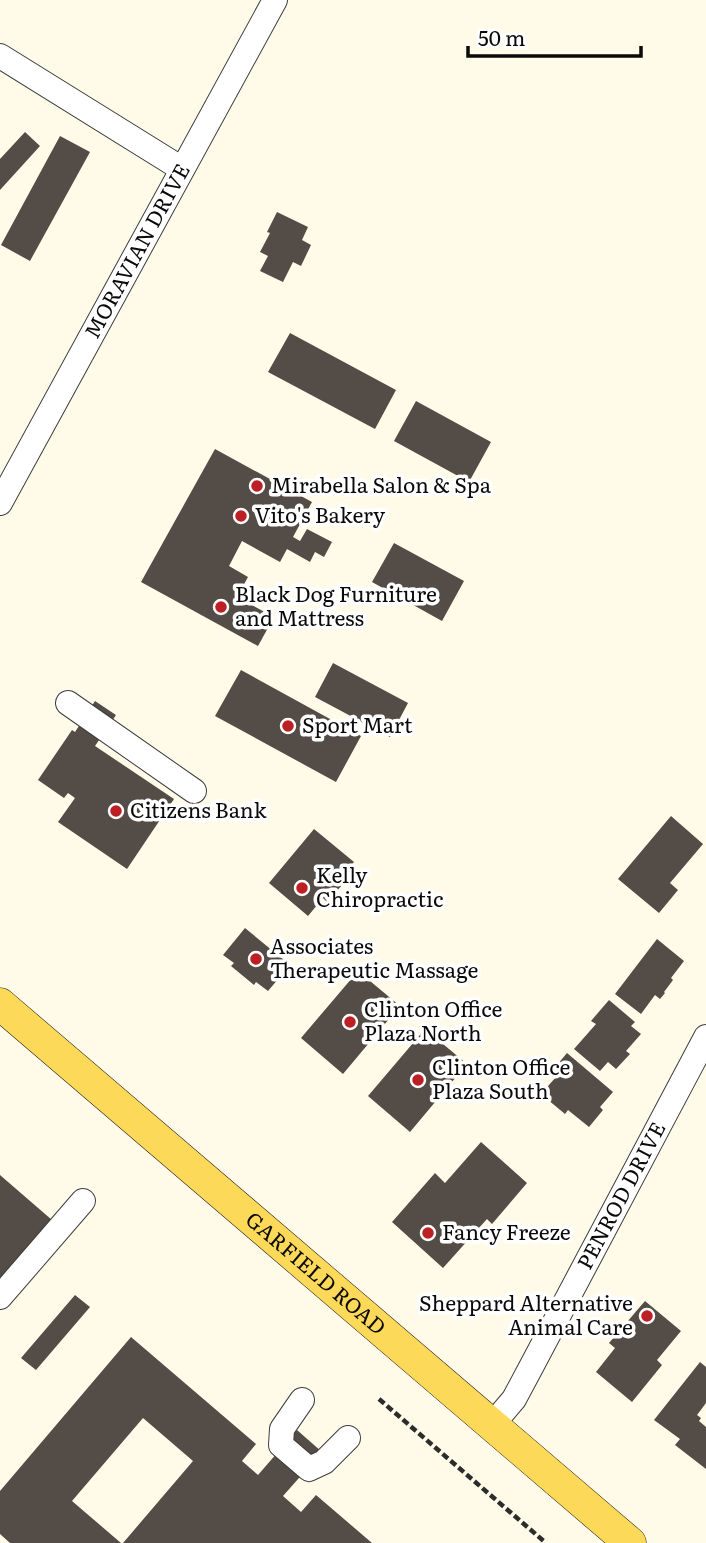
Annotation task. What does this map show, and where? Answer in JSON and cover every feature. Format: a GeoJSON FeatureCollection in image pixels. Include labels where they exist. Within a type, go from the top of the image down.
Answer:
{"type":"FeatureCollection","features":[{"type":"Feature","properties":{"kind":"main road","name":"GARFIELD ROAD"},"geometry":{"type":"LineString","coordinates":[[0,1003],[630,1543]]}},
{"type":"Feature","properties":{"kind":"street","name":"MORAVIAN DRIVE"},"geometry":{"type":"LineString","coordinates":[[3,491],[275,0]]}},
{"type":"Feature","properties":{"kind":"street"},"geometry":{"type":"LineString","coordinates":[[0,56],[182,169]]}},
{"type":"Feature","properties":{"kind":"street"},"geometry":{"type":"LineString","coordinates":[[68,703],[194,791]]}},
{"type":"Feature","properties":{"kind":"street","name":"PENROD DRIVE"},"geometry":{"type":"LineString","coordinates":[[492,1424],[514,1399],[706,1037]]}},
{"type":"Feature","properties":{"kind":"street"},"geometry":{"type":"LineString","coordinates":[[0,1297],[83,1201]]}},
{"type":"Feature","properties":{"kind":"street"},"geometry":{"type":"LineString","coordinates":[[302,1400],[282,1429],[281,1445],[309,1469],[324,1462],[348,1438]]}},
{"type":"Feature","properties":{"kind":"path"},"geometry":{"type":"LineString","coordinates":[[379,1399],[547,1543]]}},
{"type":"Feature","properties":{"kind":"building"},"geometry":{"type":"Polygon","coordinates":[[[25,132],[40,146],[0,190],[0,159],[25,132]]]}},
{"type":"Feature","properties":{"kind":"building"},"geometry":{"type":"Polygon","coordinates":[[[60,136],[90,152],[30,261],[1,245],[60,136]]]}},
{"type":"Feature","properties":{"kind":"building"},"geometry":{"type":"Polygon","coordinates":[[[277,212],[308,227],[302,240],[311,245],[301,266],[293,262],[283,282],[260,271],[268,256],[260,252],[277,212]]]}},
{"type":"Feature","properties":{"kind":"building"},"geometry":{"type":"Polygon","coordinates":[[[290,333],[396,390],[375,429],[268,372],[290,333]]]}},
{"type":"Feature","properties":{"kind":"building"},"geometry":{"type":"Polygon","coordinates":[[[416,401],[491,442],[469,482],[394,441],[416,401]]]}},
{"type":"Feature","properties":{"kind":"building"},"geometry":{"type":"Polygon","coordinates":[[[215,449],[312,502],[293,537],[300,541],[307,529],[332,542],[324,557],[315,552],[310,562],[287,549],[280,562],[242,541],[229,566],[248,577],[237,597],[274,617],[258,646],[141,582],[215,449]]]}},
{"type":"Feature","properties":{"kind":"building"},"geometry":{"type":"Polygon","coordinates":[[[394,543],[464,581],[442,621],[372,582],[394,543]]]}},
{"type":"Feature","properties":{"kind":"building"},"geometry":{"type":"Polygon","coordinates":[[[333,663],[408,703],[390,737],[315,697],[333,663]]]}},
{"type":"Feature","properties":{"kind":"building","name":"Sport Mart"},"geometry":{"type":"Polygon","coordinates":[[[241,670],[361,736],[336,782],[215,716],[241,670]]]}},
{"type":"Feature","properties":{"kind":"building","name":"Citizens Bank"},"geometry":{"type":"Polygon","coordinates":[[[95,701],[116,715],[95,746],[174,799],[127,869],[58,822],[75,798],[68,793],[64,798],[38,780],[95,701]]]}},
{"type":"Feature","properties":{"kind":"building"},"geometry":{"type":"Polygon","coordinates":[[[671,816],[703,844],[670,883],[678,890],[659,913],[618,879],[671,816]]]}},
{"type":"Feature","properties":{"kind":"building"},"geometry":{"type":"Polygon","coordinates":[[[314,829],[354,862],[339,880],[343,884],[327,902],[323,898],[308,916],[269,883],[314,829]]]}},
{"type":"Feature","properties":{"kind":"building","name":"Associates Therapeutic Massage"},"geometry":{"type":"Polygon","coordinates":[[[245,928],[290,965],[268,991],[256,982],[254,985],[231,966],[234,963],[223,955],[245,928]]]}},
{"type":"Feature","properties":{"kind":"building"},"geometry":{"type":"Polygon","coordinates":[[[657,939],[684,961],[671,978],[673,980],[665,993],[660,999],[655,995],[641,1014],[615,994],[657,939]]]}},
{"type":"Feature","properties":{"kind":"building","name":"Clinton Office Plaza North"},"geometry":{"type":"Polygon","coordinates":[[[358,971],[400,1006],[343,1074],[301,1038],[358,971]]]}},
{"type":"Feature","properties":{"kind":"building"},"geometry":{"type":"Polygon","coordinates":[[[609,1000],[635,1022],[631,1026],[641,1034],[626,1051],[630,1054],[616,1069],[608,1062],[600,1071],[574,1049],[596,1024],[591,1021],[609,1000]]]}},
{"type":"Feature","properties":{"kind":"building","name":"Clinton Office Plaza South"},"geometry":{"type":"Polygon","coordinates":[[[425,1029],[467,1064],[410,1132],[368,1096],[425,1029]]]}},
{"type":"Feature","properties":{"kind":"building"},"geometry":{"type":"Polygon","coordinates":[[[567,1053],[613,1092],[600,1107],[603,1110],[589,1127],[568,1110],[565,1114],[541,1094],[556,1077],[551,1072],[567,1053]]]}},
{"type":"Feature","properties":{"kind":"building"},"geometry":{"type":"Polygon","coordinates":[[[481,1142],[527,1183],[492,1224],[487,1219],[443,1268],[392,1222],[435,1173],[445,1183],[481,1142]]]}},
{"type":"Feature","properties":{"kind":"building"},"geometry":{"type":"Polygon","coordinates":[[[0,1175],[52,1220],[0,1281],[0,1175]]]}},
{"type":"Feature","properties":{"kind":"building"},"geometry":{"type":"Polygon","coordinates":[[[75,1295],[90,1307],[36,1370],[21,1358],[75,1295]]]}},
{"type":"Feature","properties":{"kind":"building"},"geometry":{"type":"Polygon","coordinates":[[[645,1301],[681,1331],[657,1360],[662,1365],[632,1402],[596,1372],[615,1348],[609,1343],[645,1301]]]}},
{"type":"Feature","properties":{"kind":"building"},"geometry":{"type":"Polygon","coordinates":[[[131,1337],[256,1444],[242,1461],[258,1475],[297,1430],[322,1452],[283,1496],[301,1512],[316,1495],[372,1543],[123,1543],[193,1461],[143,1418],[72,1501],[121,1543],[10,1543],[0,1534],[0,1491],[131,1337]]]}},
{"type":"Feature","properties":{"kind":"building"},"geometry":{"type":"Polygon","coordinates":[[[700,1362],[706,1367],[706,1403],[697,1415],[706,1427],[706,1469],[675,1445],[680,1439],[654,1420],[700,1362]]]}},
{"type":"Feature","properties":{"kind":"place","name":"Mirabella Salon & Spa"},"geometry":{"type":"Point","coordinates":[257,486]}},
{"type":"Feature","properties":{"kind":"place","name":"Vito's Bakery"},"geometry":{"type":"Point","coordinates":[241,516]}},
{"type":"Feature","properties":{"kind":"place","name":"Black Dog Furniture and Mattress"},"geometry":{"type":"Point","coordinates":[221,607]}},
{"type":"Feature","properties":{"kind":"place","name":"Sport Mart"},"geometry":{"type":"Point","coordinates":[288,726]}},
{"type":"Feature","properties":{"kind":"place","name":"Citizens Bank"},"geometry":{"type":"Point","coordinates":[116,811]}},
{"type":"Feature","properties":{"kind":"place","name":"Kelly Chiropractic"},"geometry":{"type":"Point","coordinates":[302,888]}},
{"type":"Feature","properties":{"kind":"place","name":"Associates Therapeutic Massage"},"geometry":{"type":"Point","coordinates":[256,959]}},
{"type":"Feature","properties":{"kind":"place","name":"Clinton Office Plaza North"},"geometry":{"type":"Point","coordinates":[350,1022]}},
{"type":"Feature","properties":{"kind":"place","name":"Clinton Office Plaza South"},"geometry":{"type":"Point","coordinates":[418,1080]}},
{"type":"Feature","properties":{"kind":"place","name":"Fancy Freeze"},"geometry":{"type":"Point","coordinates":[428,1233]}},
{"type":"Feature","properties":{"kind":"place","name":"Sheppard Alternative Animal Care"},"geometry":{"type":"Point","coordinates":[647,1316]}}]}
